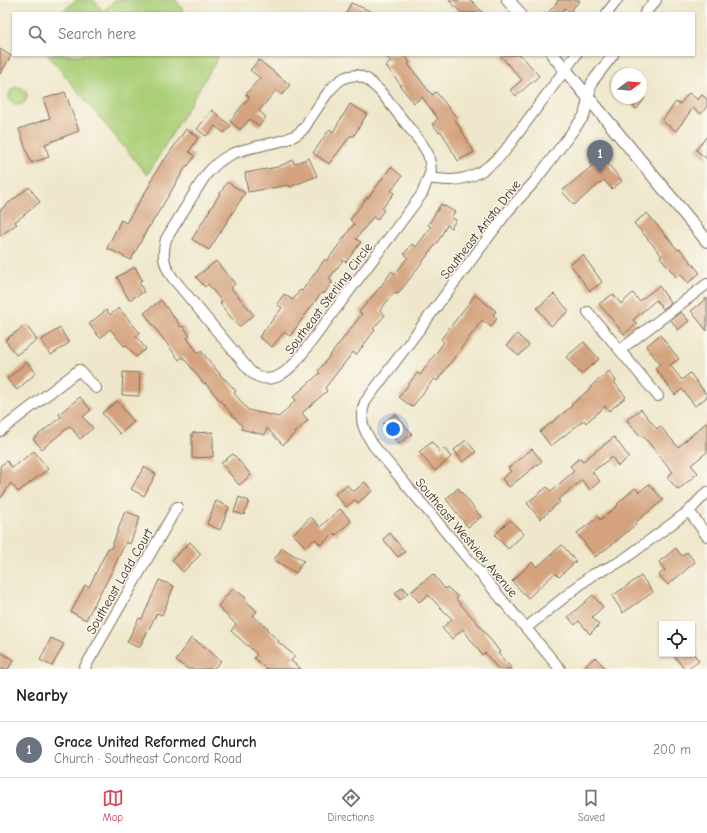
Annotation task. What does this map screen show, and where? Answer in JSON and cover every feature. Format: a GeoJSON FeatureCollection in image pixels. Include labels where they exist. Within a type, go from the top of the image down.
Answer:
{"type":"FeatureCollection","features":[{"type":"Feature","properties":{"kind":"street"},"geometry":{"type":"LineString","coordinates":[[508,0],[518,12]]}},
{"type":"Feature","properties":{"kind":"street"},"geometry":{"type":"LineString","coordinates":[[608,12],[617,0]]}},
{"type":"Feature","properties":{"kind":"street"},"geometry":{"type":"LineString","coordinates":[[646,12],[656,0]]}},
{"type":"Feature","properties":{"kind":"street"},"geometry":{"type":"LineString","coordinates":[[554,56],[707,241]]}},
{"type":"Feature","properties":{"kind":"street"},"geometry":{"type":"LineString","coordinates":[[429,178],[450,180],[466,178],[483,171],[495,161],[504,152],[575,56]]}},
{"type":"Feature","properties":{"kind":"street","name":"Southeast Arista Drive"},"geometry":{"type":"LineString","coordinates":[[362,417],[365,402],[508,211],[535,181],[584,116],[592,82],[612,56]]}},
{"type":"Feature","properties":{"kind":"street","name":"Southeast Sterling Circle"},"geometry":{"type":"LineString","coordinates":[[356,75],[367,79],[380,91],[422,144],[428,154],[431,171],[429,178],[422,194],[296,362],[280,376],[270,379],[260,377],[251,372],[172,277],[166,267],[164,258],[166,239],[205,176],[212,168],[235,152],[290,138],[300,132],[331,88],[344,78],[356,75]]}},
{"type":"Feature","properties":{"kind":"street"},"geometry":{"type":"LineString","coordinates":[[620,350],[707,284]]}},
{"type":"Feature","properties":{"kind":"street"},"geometry":{"type":"LineString","coordinates":[[588,312],[658,396]]}},
{"type":"Feature","properties":{"kind":"street"},"geometry":{"type":"LineString","coordinates":[[0,431],[79,370],[96,388]]}},
{"type":"Feature","properties":{"kind":"street","name":"Southeast Westview Avenue"},"geometry":{"type":"LineString","coordinates":[[362,417],[362,424],[373,445],[560,669]]}},
{"type":"Feature","properties":{"kind":"street"},"geometry":{"type":"LineString","coordinates":[[526,628],[592,574],[627,558],[689,510],[707,492]]}},
{"type":"Feature","properties":{"kind":"street","name":"Southeast Ladd Court"},"geometry":{"type":"LineString","coordinates":[[84,669],[177,507]]}},
{"type":"Feature","properties":{"kind":"street"},"geometry":{"type":"LineString","coordinates":[[689,510],[707,536]]}},
{"type":"Feature","properties":{"kind":"green space"},"geometry":{"type":"Polygon","coordinates":[[[76,0],[94,0],[103,11],[116,0],[176,0],[184,12],[62,12],[76,0]]]}},
{"type":"Feature","properties":{"kind":"green space"},"geometry":{"type":"Polygon","coordinates":[[[49,56],[217,56],[218,58],[147,175],[49,56]]]}},
{"type":"Feature","properties":{"kind":"green space"},"geometry":{"type":"Polygon","coordinates":[[[14,87],[22,87],[27,92],[25,103],[22,105],[14,105],[9,100],[9,92],[14,87]]]}},
{"type":"Feature","properties":{"kind":"building"},"geometry":{"type":"Polygon","coordinates":[[[449,0],[471,0],[482,12],[460,12],[449,0]]]}},
{"type":"Feature","properties":{"kind":"building"},"geometry":{"type":"Polygon","coordinates":[[[557,0],[580,0],[570,12],[565,8],[562,12],[549,12],[558,1],[557,0]]]}},
{"type":"Feature","properties":{"kind":"building"},"geometry":{"type":"Polygon","coordinates":[[[351,3],[373,12],[346,12],[351,3]]]}},
{"type":"Feature","properties":{"kind":"building"},"geometry":{"type":"Polygon","coordinates":[[[0,49],[11,56],[0,74],[0,49]]]}},
{"type":"Feature","properties":{"kind":"building"},"geometry":{"type":"Polygon","coordinates":[[[386,56],[405,56],[410,62],[408,64],[432,95],[436,92],[457,118],[455,119],[474,152],[458,161],[441,131],[439,132],[432,124],[438,119],[422,97],[414,103],[386,66],[391,62],[386,56]]]}},
{"type":"Feature","properties":{"kind":"building"},"geometry":{"type":"Polygon","coordinates":[[[501,56],[522,56],[539,76],[516,96],[510,90],[522,80],[501,56]]]}},
{"type":"Feature","properties":{"kind":"building"},"geometry":{"type":"Polygon","coordinates":[[[259,60],[290,85],[282,95],[276,90],[259,111],[266,117],[259,126],[250,119],[240,130],[230,121],[249,97],[246,94],[260,78],[250,70],[259,60]]]}},
{"type":"Feature","properties":{"kind":"building"},"geometry":{"type":"Polygon","coordinates":[[[65,92],[79,131],[45,144],[49,157],[31,163],[19,129],[50,118],[43,99],[65,92]]]}},
{"type":"Feature","properties":{"kind":"building"},"geometry":{"type":"Polygon","coordinates":[[[689,93],[698,100],[702,95],[707,99],[707,106],[701,114],[693,108],[676,131],[662,121],[676,102],[680,104],[689,93]]]}},
{"type":"Feature","properties":{"kind":"building"},"geometry":{"type":"Polygon","coordinates":[[[350,104],[367,114],[353,137],[351,135],[329,164],[313,153],[330,129],[333,132],[350,104]]]}},
{"type":"Feature","properties":{"kind":"building"},"geometry":{"type":"Polygon","coordinates":[[[630,104],[641,104],[637,109],[630,104]]]}},
{"type":"Feature","properties":{"kind":"building"},"geometry":{"type":"Polygon","coordinates":[[[212,110],[231,126],[224,133],[215,126],[206,136],[197,129],[212,110]]]}},
{"type":"Feature","properties":{"kind":"building"},"geometry":{"type":"Polygon","coordinates":[[[186,129],[198,137],[189,152],[195,156],[188,166],[187,165],[149,226],[131,260],[107,248],[121,220],[126,223],[151,183],[150,182],[163,160],[164,161],[186,129]]]}},
{"type":"Feature","properties":{"kind":"building"},"geometry":{"type":"Polygon","coordinates":[[[707,136],[707,159],[696,150],[707,136]]]}},
{"type":"Feature","properties":{"kind":"building"},"geometry":{"type":"Polygon","coordinates":[[[600,154],[622,181],[612,189],[604,180],[574,205],[562,191],[592,166],[590,162],[600,154]]]}},
{"type":"Feature","properties":{"kind":"building"},"geometry":{"type":"Polygon","coordinates":[[[309,158],[317,176],[290,187],[289,185],[248,192],[245,173],[278,167],[293,160],[294,164],[309,158]]]}},
{"type":"Feature","properties":{"kind":"building"},"geometry":{"type":"Polygon","coordinates":[[[391,167],[402,176],[391,191],[394,193],[382,209],[384,210],[377,220],[373,217],[356,239],[361,242],[346,262],[343,260],[329,279],[332,282],[324,294],[322,292],[290,336],[284,332],[272,347],[259,337],[282,308],[277,304],[284,294],[293,300],[300,290],[302,291],[325,259],[327,261],[354,224],[350,220],[391,167]]]}},
{"type":"Feature","properties":{"kind":"building"},"geometry":{"type":"Polygon","coordinates":[[[227,182],[245,193],[209,250],[192,239],[227,182]]]}},
{"type":"Feature","properties":{"kind":"building"},"geometry":{"type":"Polygon","coordinates":[[[29,187],[40,202],[15,222],[17,224],[0,236],[0,210],[29,187]]]}},
{"type":"Feature","properties":{"kind":"building"},"geometry":{"type":"Polygon","coordinates":[[[441,204],[455,212],[451,217],[456,220],[451,228],[447,225],[439,240],[398,294],[395,292],[380,310],[385,315],[373,329],[375,330],[356,355],[353,352],[325,388],[327,391],[302,413],[308,420],[283,445],[267,428],[265,435],[241,429],[242,426],[205,383],[204,384],[183,357],[179,360],[144,313],[161,300],[181,327],[183,326],[190,336],[187,338],[198,353],[201,351],[236,391],[234,393],[248,410],[279,417],[296,400],[293,397],[320,373],[318,371],[362,314],[359,312],[392,271],[395,274],[408,257],[404,254],[412,244],[416,247],[431,227],[428,225],[441,204]]]}},
{"type":"Feature","properties":{"kind":"building"},"geometry":{"type":"Polygon","coordinates":[[[647,213],[678,250],[680,249],[700,273],[688,283],[681,274],[677,278],[660,257],[662,256],[634,223],[647,213]]]}},
{"type":"Feature","properties":{"kind":"building"},"geometry":{"type":"Polygon","coordinates":[[[583,255],[602,282],[590,291],[570,264],[583,255]]]}},
{"type":"Feature","properties":{"kind":"building"},"geometry":{"type":"Polygon","coordinates":[[[216,261],[235,284],[231,288],[254,315],[239,327],[220,304],[222,302],[208,284],[205,287],[196,277],[216,261]]]}},
{"type":"Feature","properties":{"kind":"building"},"geometry":{"type":"Polygon","coordinates":[[[135,267],[142,280],[139,282],[144,292],[129,300],[117,277],[135,267]]]}},
{"type":"Feature","properties":{"kind":"building"},"geometry":{"type":"Polygon","coordinates":[[[659,286],[671,303],[663,309],[656,300],[633,320],[637,324],[624,334],[599,304],[613,294],[621,304],[633,293],[639,301],[659,286]]]}},
{"type":"Feature","properties":{"kind":"building"},"geometry":{"type":"Polygon","coordinates":[[[554,294],[569,311],[551,326],[537,308],[554,294]]]}},
{"type":"Feature","properties":{"kind":"building"},"geometry":{"type":"Polygon","coordinates":[[[475,295],[496,311],[493,315],[497,318],[491,327],[482,320],[437,381],[434,379],[412,407],[399,397],[417,373],[420,375],[444,342],[441,339],[475,295]]]}},
{"type":"Feature","properties":{"kind":"building"},"geometry":{"type":"Polygon","coordinates":[[[707,298],[707,331],[691,311],[707,298]]]}},
{"type":"Feature","properties":{"kind":"building"},"geometry":{"type":"Polygon","coordinates":[[[119,308],[140,333],[136,336],[146,349],[136,357],[126,345],[124,346],[110,329],[100,338],[89,324],[106,310],[110,315],[119,308]]]}},
{"type":"Feature","properties":{"kind":"building"},"geometry":{"type":"Polygon","coordinates":[[[681,312],[689,321],[678,330],[671,320],[681,312]]]}},
{"type":"Feature","properties":{"kind":"building"},"geometry":{"type":"Polygon","coordinates":[[[26,325],[37,340],[16,355],[5,340],[26,325]]]}},
{"type":"Feature","properties":{"kind":"building"},"geometry":{"type":"Polygon","coordinates":[[[60,328],[69,343],[51,355],[41,340],[60,328]]]}},
{"type":"Feature","properties":{"kind":"building"},"geometry":{"type":"Polygon","coordinates":[[[517,334],[529,345],[519,356],[507,345],[517,334]]]}},
{"type":"Feature","properties":{"kind":"building"},"geometry":{"type":"Polygon","coordinates":[[[660,335],[679,359],[670,365],[682,380],[690,373],[707,395],[707,397],[695,406],[682,389],[675,395],[655,368],[660,364],[646,346],[660,335]]]}},
{"type":"Feature","properties":{"kind":"building"},"geometry":{"type":"Polygon","coordinates":[[[584,342],[599,359],[581,374],[566,357],[584,342]]]}},
{"type":"Feature","properties":{"kind":"building"},"geometry":{"type":"Polygon","coordinates":[[[27,362],[36,373],[17,390],[7,379],[27,362]]]}},
{"type":"Feature","properties":{"kind":"building"},"geometry":{"type":"Polygon","coordinates":[[[609,371],[616,381],[614,382],[626,397],[609,411],[605,406],[586,423],[584,420],[551,446],[540,432],[572,406],[571,405],[591,388],[590,387],[609,371]]]}},
{"type":"Feature","properties":{"kind":"building"},"geometry":{"type":"Polygon","coordinates":[[[123,372],[140,373],[139,396],[122,395],[123,372]]]}},
{"type":"Feature","properties":{"kind":"building"},"geometry":{"type":"Polygon","coordinates":[[[80,397],[91,410],[83,417],[93,428],[80,439],[70,426],[42,449],[33,439],[61,417],[59,414],[80,397]]]}},
{"type":"Feature","properties":{"kind":"building"},"geometry":{"type":"Polygon","coordinates":[[[117,401],[134,422],[120,434],[102,413],[117,401]]]}},
{"type":"Feature","properties":{"kind":"building"},"geometry":{"type":"Polygon","coordinates":[[[641,409],[657,429],[660,426],[678,447],[707,422],[707,452],[691,465],[698,473],[678,490],[667,477],[673,472],[643,436],[641,437],[627,420],[641,409]]]}},
{"type":"Feature","properties":{"kind":"building"},"geometry":{"type":"Polygon","coordinates":[[[395,414],[412,434],[399,444],[383,424],[395,414]]]}},
{"type":"Feature","properties":{"kind":"building"},"geometry":{"type":"Polygon","coordinates":[[[213,432],[213,457],[192,458],[192,433],[213,432]]]}},
{"type":"Feature","properties":{"kind":"building"},"geometry":{"type":"Polygon","coordinates":[[[614,437],[629,457],[618,466],[612,457],[592,472],[600,481],[590,490],[582,480],[558,500],[560,502],[540,519],[527,503],[547,487],[551,491],[574,471],[570,466],[580,458],[583,461],[614,437]]]}},
{"type":"Feature","properties":{"kind":"building"},"geometry":{"type":"Polygon","coordinates":[[[466,440],[476,452],[463,462],[454,450],[466,440]]]}},
{"type":"Feature","properties":{"kind":"building"},"geometry":{"type":"Polygon","coordinates":[[[432,442],[440,452],[444,448],[451,457],[435,471],[419,452],[432,442]]]}},
{"type":"Feature","properties":{"kind":"building"},"geometry":{"type":"Polygon","coordinates":[[[532,449],[542,461],[509,487],[502,479],[511,471],[508,468],[532,449]]]}},
{"type":"Feature","properties":{"kind":"building"},"geometry":{"type":"Polygon","coordinates":[[[34,451],[48,469],[18,492],[11,483],[0,499],[0,466],[7,461],[12,468],[34,451]]]}},
{"type":"Feature","properties":{"kind":"building"},"geometry":{"type":"Polygon","coordinates":[[[233,454],[251,475],[239,485],[221,463],[233,454]]]}},
{"type":"Feature","properties":{"kind":"building"},"geometry":{"type":"Polygon","coordinates":[[[144,467],[156,474],[144,496],[131,489],[144,467]]]}},
{"type":"Feature","properties":{"kind":"building"},"geometry":{"type":"Polygon","coordinates":[[[365,482],[372,491],[358,503],[355,500],[346,507],[335,494],[347,485],[353,492],[365,482]]]}},
{"type":"Feature","properties":{"kind":"building"},"geometry":{"type":"Polygon","coordinates":[[[649,484],[663,500],[614,543],[595,557],[577,533],[598,517],[600,520],[635,488],[639,492],[649,484]]]}},
{"type":"Feature","properties":{"kind":"building"},"geometry":{"type":"Polygon","coordinates":[[[458,488],[481,517],[468,527],[446,499],[458,488]]]}},
{"type":"Feature","properties":{"kind":"building"},"geometry":{"type":"Polygon","coordinates":[[[239,497],[249,501],[244,515],[234,512],[239,497]]]}},
{"type":"Feature","properties":{"kind":"building"},"geometry":{"type":"Polygon","coordinates":[[[216,501],[229,507],[220,530],[207,524],[216,501]]]}},
{"type":"Feature","properties":{"kind":"building"},"geometry":{"type":"Polygon","coordinates":[[[340,509],[351,521],[336,535],[334,533],[321,545],[315,539],[306,547],[293,534],[311,517],[320,527],[340,509]]]}},
{"type":"Feature","properties":{"kind":"building"},"geometry":{"type":"Polygon","coordinates":[[[125,511],[140,517],[130,544],[126,542],[86,620],[71,612],[85,585],[89,587],[108,548],[111,549],[125,511]]]}},
{"type":"Feature","properties":{"kind":"building"},"geometry":{"type":"Polygon","coordinates":[[[510,520],[524,534],[508,549],[495,535],[510,520]]]}},
{"type":"Feature","properties":{"kind":"building"},"geometry":{"type":"Polygon","coordinates":[[[390,533],[405,552],[398,557],[383,539],[390,533]]]}},
{"type":"Feature","properties":{"kind":"building"},"geometry":{"type":"Polygon","coordinates":[[[190,542],[201,554],[183,572],[172,560],[190,542]]]}},
{"type":"Feature","properties":{"kind":"building"},"geometry":{"type":"Polygon","coordinates":[[[562,545],[576,561],[559,577],[555,573],[528,598],[512,581],[532,562],[537,567],[562,545]]]}},
{"type":"Feature","properties":{"kind":"building"},"geometry":{"type":"Polygon","coordinates":[[[282,548],[304,561],[296,573],[274,560],[282,548]]]}},
{"type":"Feature","properties":{"kind":"building"},"geometry":{"type":"Polygon","coordinates":[[[676,548],[682,556],[687,552],[695,562],[668,585],[659,575],[665,570],[659,562],[676,548]]]}},
{"type":"Feature","properties":{"kind":"building"},"geometry":{"type":"Polygon","coordinates":[[[433,574],[445,589],[447,587],[458,597],[456,599],[480,626],[500,652],[498,653],[512,669],[498,669],[485,653],[482,655],[463,629],[452,639],[442,628],[452,619],[428,595],[419,602],[411,592],[433,574]]]}},
{"type":"Feature","properties":{"kind":"building"},"geometry":{"type":"Polygon","coordinates":[[[641,576],[653,592],[623,613],[612,596],[641,576]]]}},
{"type":"Feature","properties":{"kind":"building"},"geometry":{"type":"Polygon","coordinates":[[[159,580],[174,586],[162,615],[157,613],[139,648],[127,642],[139,618],[142,619],[159,580]]]}},
{"type":"Feature","properties":{"kind":"building"},"geometry":{"type":"Polygon","coordinates":[[[403,587],[408,593],[400,600],[395,593],[403,587]]]}},
{"type":"Feature","properties":{"kind":"building"},"geometry":{"type":"Polygon","coordinates":[[[233,588],[246,598],[244,600],[257,611],[253,616],[268,628],[267,630],[279,641],[278,642],[295,656],[291,661],[301,669],[267,669],[254,658],[257,654],[231,631],[236,624],[218,606],[233,588]]]}},
{"type":"Feature","properties":{"kind":"building"},"geometry":{"type":"Polygon","coordinates":[[[593,595],[603,607],[592,617],[599,625],[590,634],[579,621],[575,625],[568,617],[593,595]]]}},
{"type":"Feature","properties":{"kind":"building"},"geometry":{"type":"Polygon","coordinates":[[[51,638],[64,644],[52,666],[40,660],[51,638]]]}},
{"type":"Feature","properties":{"kind":"building"},"geometry":{"type":"Polygon","coordinates":[[[191,638],[205,647],[221,661],[213,669],[188,669],[176,661],[191,638]]]}},
{"type":"Feature","properties":{"kind":"building"},"geometry":{"type":"Polygon","coordinates":[[[0,652],[14,660],[8,669],[0,669],[0,652]]]}},
{"type":"Feature","properties":{"kind":"building"},"geometry":{"type":"Polygon","coordinates":[[[695,655],[699,661],[688,669],[684,669],[675,657],[695,657],[695,655]]]}},
{"type":"Feature","properties":{"kind":"building"},"geometry":{"type":"Polygon","coordinates":[[[595,657],[606,669],[582,669],[595,657]]]}},
{"type":"Feature","properties":{"kind":"place","name":"Grace United Reformed Church"},"geometry":{"type":"Point","coordinates":[600,173]}}]}
